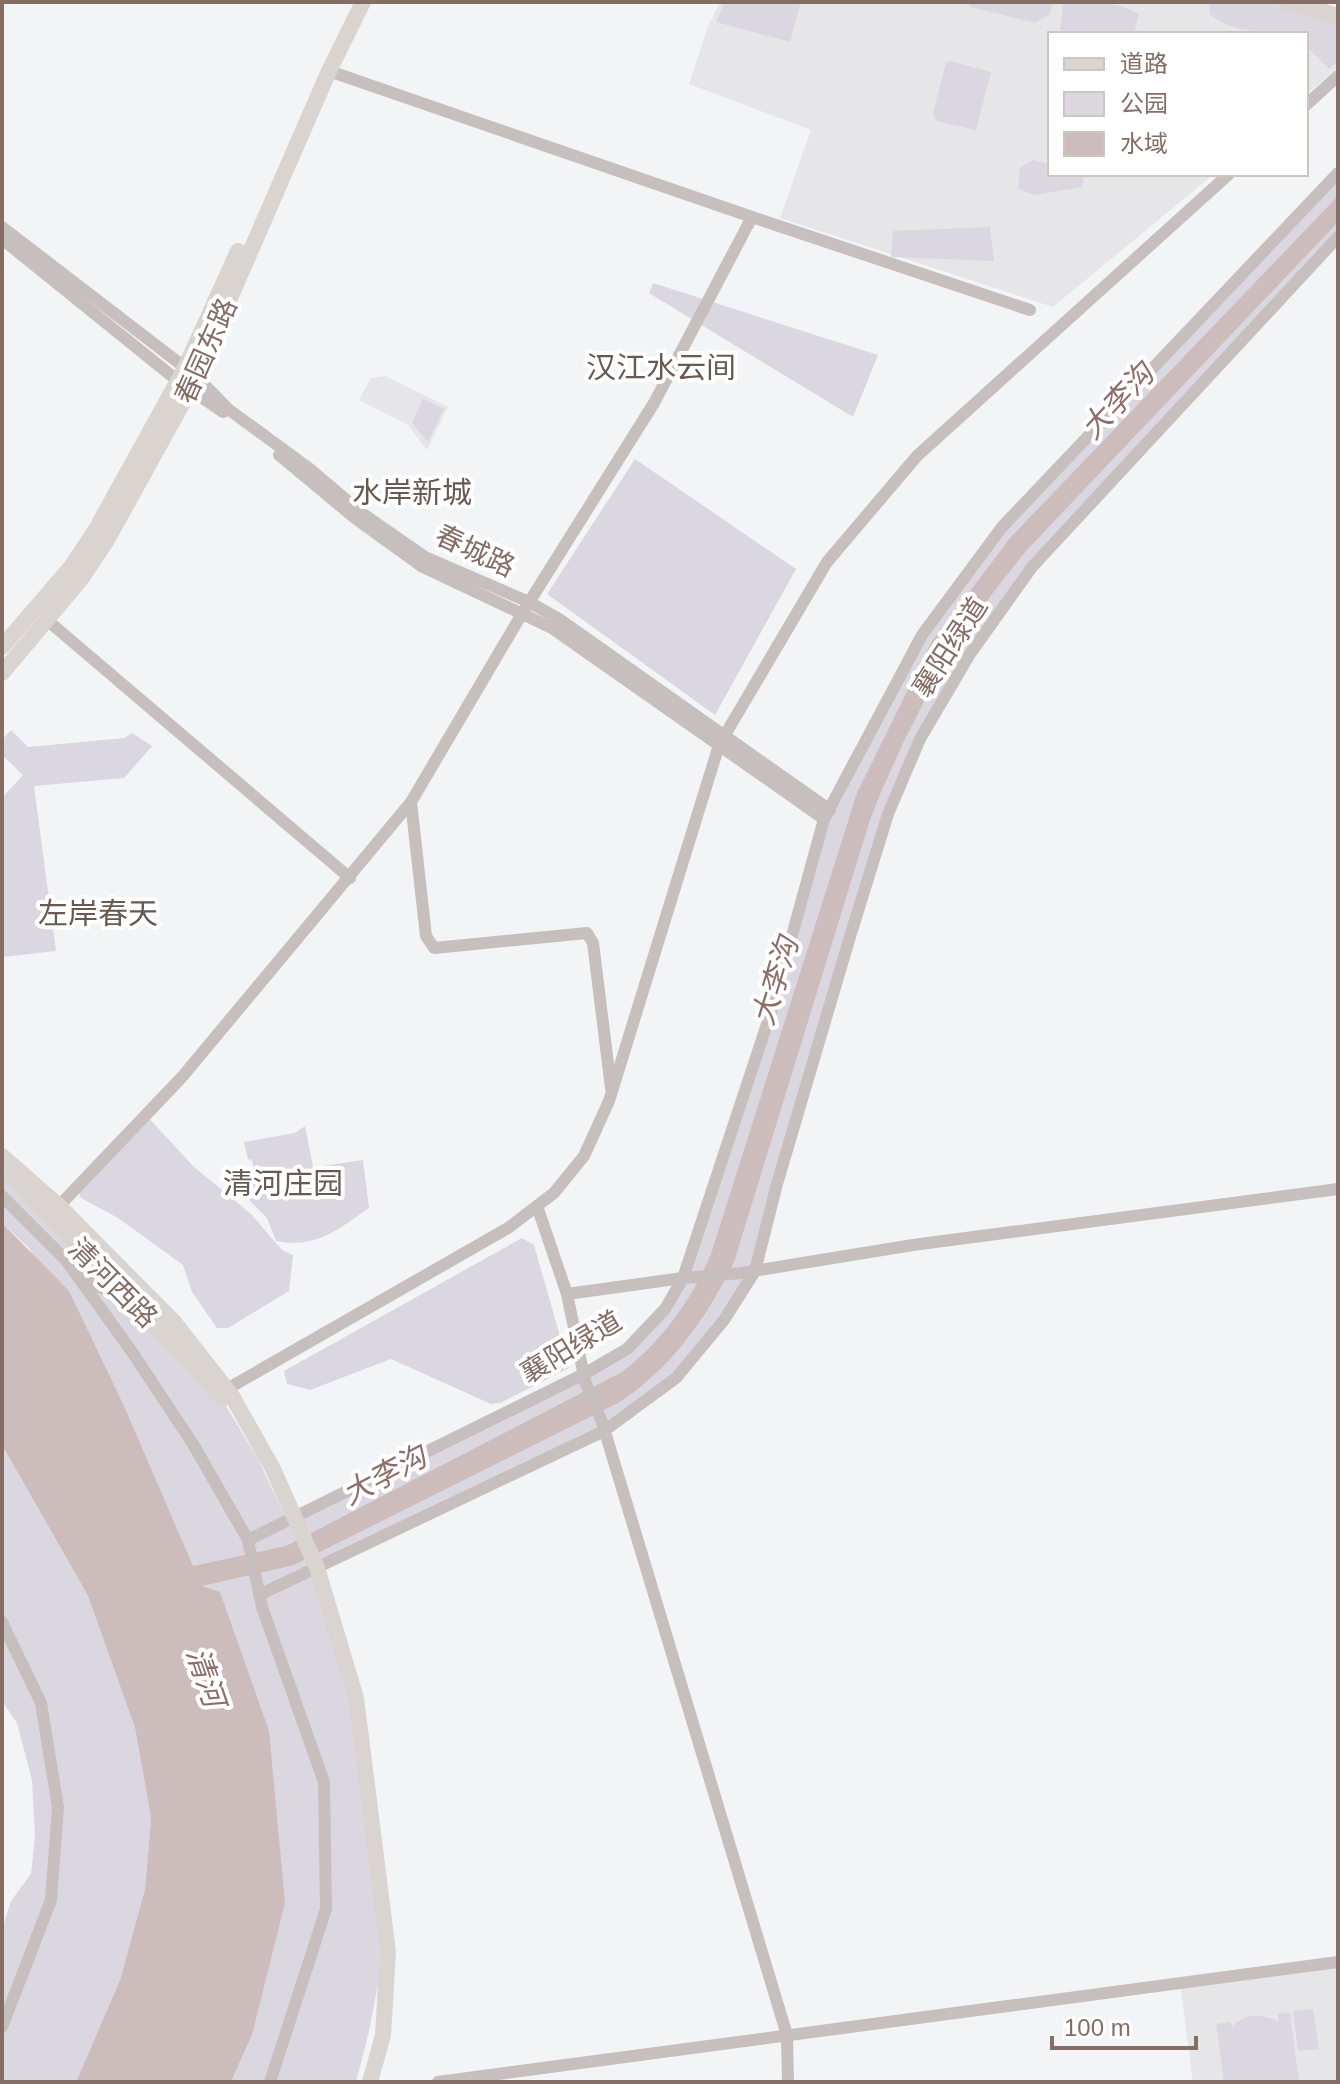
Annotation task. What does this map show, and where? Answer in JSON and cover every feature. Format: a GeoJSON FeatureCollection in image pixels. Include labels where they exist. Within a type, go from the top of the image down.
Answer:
{"type":"FeatureCollection","features":[{"type":"Feature","properties":{"kind":"highway"},"geometry":{"type":"LineString","coordinates":[[1289,2],[1338,17]]}},
{"type":"Feature","properties":{"kind":"main road","name":"春园东路"},"geometry":{"type":"LineString","coordinates":[[3,644],[71,567],[187,379],[352,2]]}},
{"type":"Feature","properties":{"kind":"main road","name":"春园东路"},"geometry":{"type":"LineString","coordinates":[[2,673],[81,579],[107,540],[187,379],[363,2]]}},
{"type":"Feature","properties":{"kind":"main road"},"geometry":{"type":"LineString","coordinates":[[1297,2],[1338,10]]}},
{"type":"Feature","properties":{"kind":"main road"},"geometry":{"type":"LineString","coordinates":[[2,1156],[59,1206],[174,1322],[222,1395],[293,1522],[312,1566],[356,1698],[388,1952],[383,2035],[370,2082]]}},
{"type":"Feature","properties":{"kind":"main road","name":"清河西路"},"geometry":{"type":"LineString","coordinates":[[2,1167],[222,1395]]}},
{"type":"Feature","properties":{"kind":"main road"},"geometry":{"type":"LineString","coordinates":[[312,1566],[346,1703],[379,1953],[374,2035],[362,2082]]}},
{"type":"Feature","properties":{"kind":"street"},"geometry":{"type":"LineString","coordinates":[[329,71],[1030,310]]}},
{"type":"Feature","properties":{"kind":"street"},"geometry":{"type":"LineString","coordinates":[[1308,103],[1338,76]]}},
{"type":"Feature","properties":{"kind":"street","name":"襄阳绿道"},"geometry":{"type":"LineString","coordinates":[[248,1544],[584,1378],[627,1349],[665,1309],[683,1278],[771,1012],[827,814],[922,635],[1002,527],[1338,173]]}},
{"type":"Feature","properties":{"kind":"street"},"geometry":{"type":"LineString","coordinates":[[222,1395],[508,1228],[554,1193],[584,1156],[611,1094],[722,740],[827,562],[917,456],[1227,176]]}},
{"type":"Feature","properties":{"kind":"street"},"geometry":{"type":"LineString","coordinates":[[59,1206],[182,1077],[411,802],[526,607],[654,403],[752,217]]}},
{"type":"Feature","properties":{"kind":"street","name":"春城路"},"geometry":{"type":"LineString","coordinates":[[2,227],[356,519],[421,566],[526,607],[552,628],[722,740],[827,814]]}},
{"type":"Feature","properties":{"kind":"street","name":"襄阳绿道"},"geometry":{"type":"LineString","coordinates":[[259,1593],[604,1431],[676,1378],[724,1320],[755,1271],[777,1184],[888,814],[920,739],[970,654],[1032,567],[1338,237]]}},
{"type":"Feature","properties":{"kind":"street","name":"春城路"},"geometry":{"type":"LineString","coordinates":[[2,239],[187,379]]}},
{"type":"Feature","properties":{"kind":"street"},"geometry":{"type":"LineString","coordinates":[[47,620],[350,878]]}},
{"type":"Feature","properties":{"kind":"street"},"geometry":{"type":"LineString","coordinates":[[411,802],[426,936],[434,948],[587,933],[593,943],[611,1094]]}},
{"type":"Feature","properties":{"kind":"street"},"geometry":{"type":"LineString","coordinates":[[567,1294],[755,1271],[913,1245],[1338,1189]]}},
{"type":"Feature","properties":{"kind":"street"},"geometry":{"type":"LineString","coordinates":[[2,1196],[65,1259],[130,1349],[193,1444],[248,1544],[259,1593],[324,1782],[326,1909],[270,2082]]}},
{"type":"Feature","properties":{"kind":"street"},"geometry":{"type":"LineString","coordinates":[[537,1206],[567,1294],[584,1378],[604,1431],[787,2035],[788,2082]]}},
{"type":"Feature","properties":{"kind":"street"},"geometry":{"type":"LineString","coordinates":[[78,1277],[131,1301]]}},
{"type":"Feature","properties":{"kind":"street"},"geometry":{"type":"LineString","coordinates":[[2,1622],[41,1703],[58,1807],[51,1900],[2,2027]]}},
{"type":"Feature","properties":{"kind":"street"},"geometry":{"type":"LineString","coordinates":[[438,2082],[1338,1962]]}},
{"type":"Feature","properties":{"kind":"shaded area"},"geometry":{"type":"Polygon","coordinates":[[[720,2],[1277,2],[1338,20],[1338,67],[1308,93],[1308,32],[1048,32],[1048,176],[1212,176],[1053,307],[780,218],[811,130],[689,84],[707,29],[720,2]]]}},
{"type":"Feature","properties":{"kind":"shaded area"},"geometry":{"type":"Polygon","coordinates":[[[385,376],[448,407],[427,450],[407,424],[359,400],[371,378],[385,376]]]}},
{"type":"Feature","properties":{"kind":"shaded area"},"geometry":{"type":"Polygon","coordinates":[[[1338,1962],[1338,2082],[1193,2082],[1180,1983],[1338,1962]]]}},
{"type":"Feature","properties":{"kind":"green space"},"geometry":{"type":"Polygon","coordinates":[[[725,2],[801,2],[790,42],[716,22],[725,2]]]}},
{"type":"Feature","properties":{"kind":"green space"},"geometry":{"type":"Polygon","coordinates":[[[968,2],[1053,2],[1050,14],[1035,23],[971,7],[968,2]]]}},
{"type":"Feature","properties":{"kind":"green space"},"geometry":{"type":"Polygon","coordinates":[[[1063,2],[1121,6],[1139,14],[1134,32],[1060,32],[1063,2]]]}},
{"type":"Feature","properties":{"kind":"green space"},"geometry":{"type":"Polygon","coordinates":[[[1209,2],[1270,2],[1338,21],[1338,61],[1329,69],[1308,48],[1308,32],[1256,32],[1230,26],[1210,14],[1209,2]]]}},
{"type":"Feature","properties":{"kind":"green space"},"geometry":{"type":"Polygon","coordinates":[[[950,61],[991,72],[976,130],[936,121],[933,113],[946,63],[950,61]]]}},
{"type":"Feature","properties":{"kind":"green space"},"geometry":{"type":"Polygon","coordinates":[[[1033,160],[1048,164],[1048,176],[1084,176],[1082,187],[1034,195],[1018,189],[1020,168],[1033,160]]]}},
{"type":"Feature","properties":{"kind":"green space"},"geometry":{"type":"Polygon","coordinates":[[[1338,176],[1338,237],[1032,567],[970,654],[888,814],[755,1271],[676,1378],[604,1431],[316,1574],[351,1699],[384,1953],[356,2082],[231,2082],[252,2035],[200,1586],[29,1248],[2,1223],[2,1167],[223,1401],[258,1459],[287,1520],[627,1349],[683,1278],[824,819],[922,635],[1002,527],[1338,176]]]}},
{"type":"Feature","properties":{"kind":"green space"},"geometry":{"type":"Polygon","coordinates":[[[990,227],[994,261],[891,257],[893,231],[990,227]]]}},
{"type":"Feature","properties":{"kind":"green space"},"geometry":{"type":"Polygon","coordinates":[[[653,283],[878,355],[853,417],[649,293],[653,283]]]}},
{"type":"Feature","properties":{"kind":"green space"},"geometry":{"type":"Polygon","coordinates":[[[423,399],[444,409],[428,442],[412,423],[423,399]]]}},
{"type":"Feature","properties":{"kind":"green space"},"geometry":{"type":"Polygon","coordinates":[[[635,459],[796,569],[715,715],[547,594],[635,459]]]}},
{"type":"Feature","properties":{"kind":"green space"},"geometry":{"type":"Polygon","coordinates":[[[11,730],[28,747],[125,738],[132,733],[152,746],[124,778],[34,786],[56,951],[2,957],[2,798],[23,775],[2,755],[2,740],[11,730]]]}},
{"type":"Feature","properties":{"kind":"green space"},"geometry":{"type":"Polygon","coordinates":[[[146,1115],[194,1167],[251,1214],[282,1250],[293,1255],[289,1291],[228,1328],[217,1328],[192,1292],[183,1265],[118,1218],[81,1198],[77,1187],[146,1115]]]}},
{"type":"Feature","properties":{"kind":"green space"},"geometry":{"type":"Polygon","coordinates":[[[305,1126],[313,1166],[363,1160],[369,1208],[315,1240],[276,1241],[267,1218],[230,1181],[255,1176],[244,1142],[295,1133],[305,1126]]]}},
{"type":"Feature","properties":{"kind":"green space"},"geometry":{"type":"Polygon","coordinates":[[[522,1238],[534,1245],[569,1368],[500,1403],[491,1404],[391,1359],[310,1390],[287,1384],[284,1371],[522,1238]]]}},
{"type":"Feature","properties":{"kind":"green space"},"geometry":{"type":"Polygon","coordinates":[[[2,1445],[88,1596],[135,1728],[151,1818],[145,1889],[120,1980],[76,2082],[2,2082],[2,1930],[11,1901],[31,1874],[35,1836],[32,1780],[17,1723],[2,1701],[2,1445]]]}},
{"type":"Feature","properties":{"kind":"green space"},"geometry":{"type":"Polygon","coordinates":[[[1313,2009],[1319,2049],[1298,2051],[1293,2011],[1313,2009]]]}},
{"type":"Feature","properties":{"kind":"green space"},"geometry":{"type":"Polygon","coordinates":[[[1290,2012],[1299,2082],[1224,2082],[1216,2024],[1230,2022],[1232,2027],[1242,2019],[1254,2016],[1278,2021],[1278,2014],[1290,2012]]]}},
{"type":"Feature","properties":{"kind":"water","name":"清河"},"geometry":{"type":"Polygon","coordinates":[[[1338,196],[1338,222],[1025,552],[992,594],[938,674],[903,743],[870,820],[734,1262],[712,1303],[686,1340],[657,1373],[620,1402],[294,1565],[202,1586],[220,1592],[269,1731],[285,1903],[252,2035],[231,2082],[76,2082],[120,1980],[145,1889],[151,1818],[135,1728],[88,1596],[2,1445],[2,1223],[69,1291],[124,1406],[193,1566],[286,1546],[622,1372],[650,1347],[674,1319],[711,1254],[857,793],[932,641],[1011,537],[1338,196]]]}},
{"type":"Feature","properties":{"kind":"district","name":"汉江水云间"},"geometry":{"type":"Point","coordinates":[661,367]}},
{"type":"Feature","properties":{"kind":"district","name":"水岸新城"},"geometry":{"type":"Point","coordinates":[412,492]}},
{"type":"Feature","properties":{"kind":"district","name":"左岸春天"},"geometry":{"type":"Point","coordinates":[98,913]}},
{"type":"Feature","properties":{"kind":"district","name":"清河庄园"},"geometry":{"type":"Point","coordinates":[283,1183]}},
{"type":"Feature","properties":{"kind":"water label","name":"大李沟"},"geometry":{"type":"Point","coordinates":[1117,401]}},
{"type":"Feature","properties":{"kind":"water label","name":"大李沟"},"geometry":{"type":"Point","coordinates":[775,981]}},
{"type":"Feature","properties":{"kind":"water label","name":"大李沟"},"geometry":{"type":"Point","coordinates":[384,1475]}}]}
